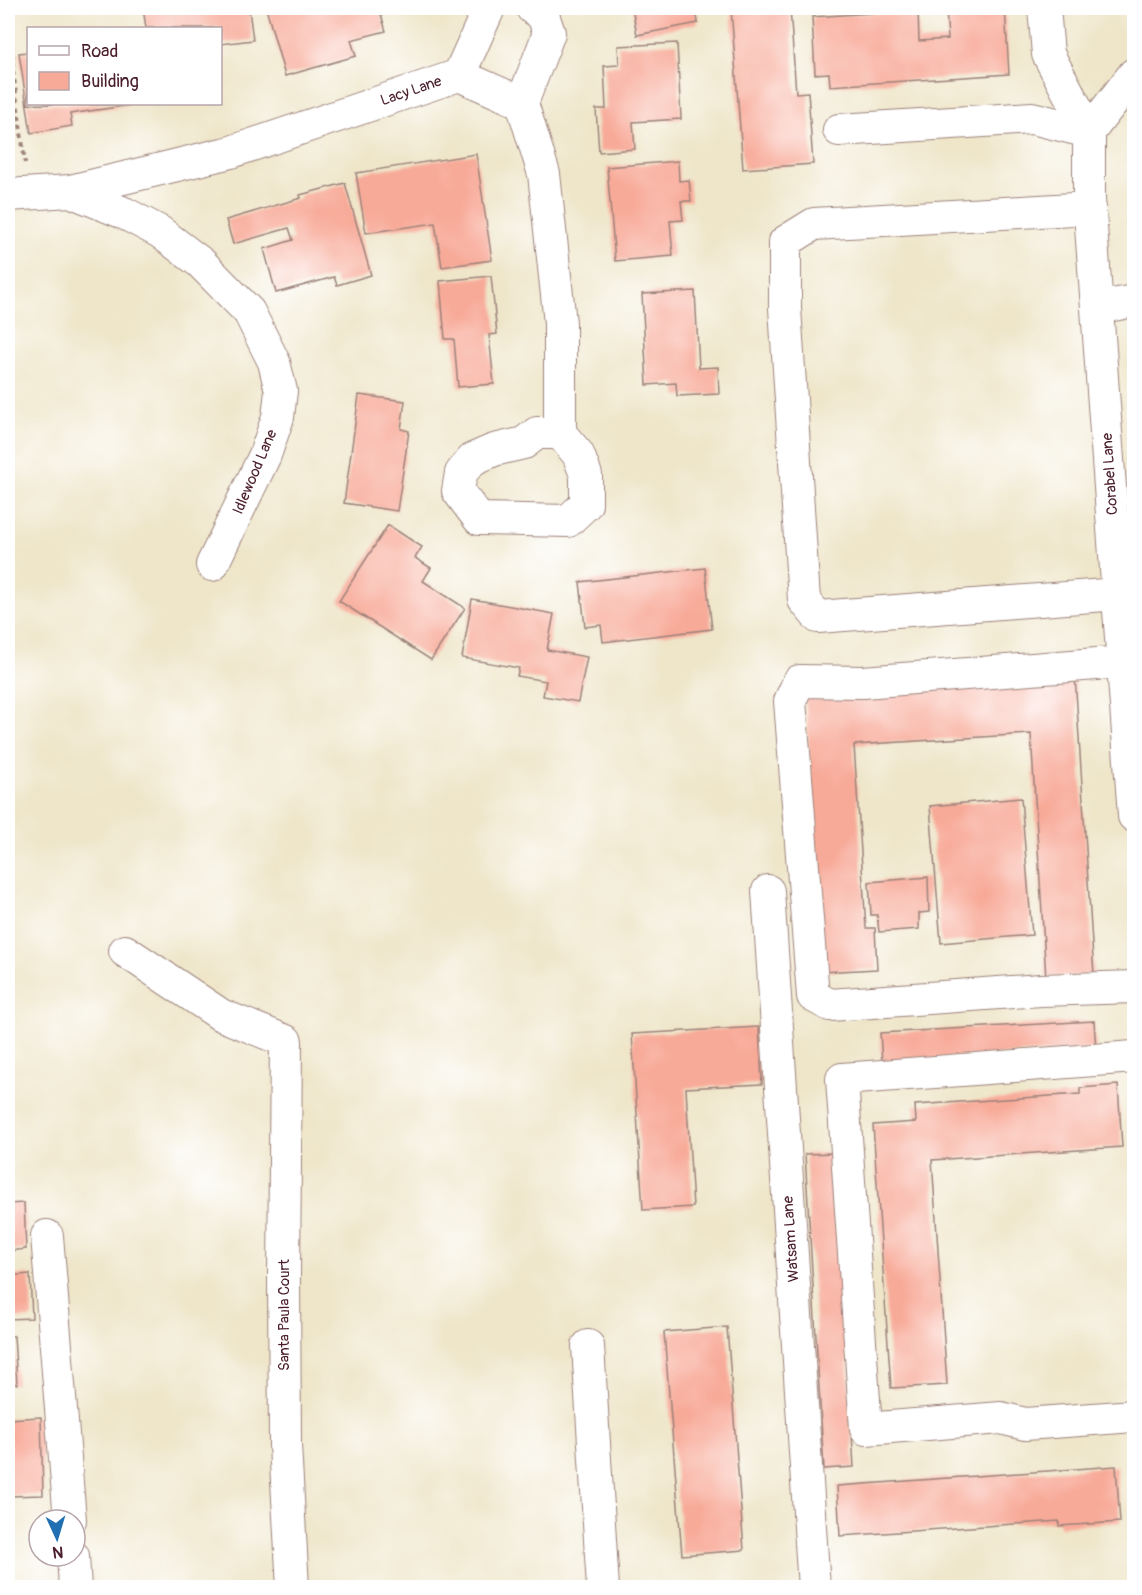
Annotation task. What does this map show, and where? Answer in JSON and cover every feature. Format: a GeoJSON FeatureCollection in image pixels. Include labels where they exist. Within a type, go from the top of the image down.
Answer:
{"type":"FeatureCollection","features":[{"type":"Feature","properties":{"kind":"street"},"geometry":{"type":"LineString","coordinates":[[459,75],[489,8]]}},
{"type":"Feature","properties":{"kind":"street"},"geometry":{"type":"LineString","coordinates":[[532,8],[543,15],[549,33],[522,103],[544,174],[560,323],[560,433]]}},
{"type":"Feature","properties":{"kind":"street"},"geometry":{"type":"LineString","coordinates":[[1044,8],[1048,54],[1089,132]]}},
{"type":"Feature","properties":{"kind":"street"},"geometry":{"type":"LineString","coordinates":[[1089,132],[1134,74]]}},
{"type":"Feature","properties":{"kind":"street","name":"Lacy Lane"},"geometry":{"type":"LineString","coordinates":[[18,194],[70,191],[231,152],[459,75],[522,103]]}},
{"type":"Feature","properties":{"kind":"street"},"geometry":{"type":"LineString","coordinates":[[838,130],[1032,118],[1089,132]]}},
{"type":"Feature","properties":{"kind":"street","name":"Corabel Lane"},"geometry":{"type":"LineString","coordinates":[[1089,132],[1090,208],[1134,816]]}},
{"type":"Feature","properties":{"kind":"street","name":"Idlewood Lane"},"geometry":{"type":"LineString","coordinates":[[70,191],[124,213],[160,232],[201,263],[249,312],[273,362],[281,391],[278,417],[265,455],[212,565]]}},
{"type":"Feature","properties":{"kind":"street"},"geometry":{"type":"LineString","coordinates":[[1090,208],[814,224],[785,242],[785,308],[804,600],[818,617],[1118,594]]}},
{"type":"Feature","properties":{"kind":"street"},"geometry":{"type":"LineString","coordinates":[[1097,308],[1134,301]]}},
{"type":"Feature","properties":{"kind":"street"},"geometry":{"type":"LineString","coordinates":[[1123,662],[863,682],[799,681],[790,700],[813,996],[830,1005],[1041,990],[1134,987]]}},
{"type":"Feature","properties":{"kind":"street","name":"Watsam Lane"},"geometry":{"type":"LineString","coordinates":[[768,891],[814,1587]]}},
{"type":"Feature","properties":{"kind":"street","name":"Santa Paula Court"},"geometry":{"type":"LineString","coordinates":[[125,951],[221,1015],[286,1041],[285,1433],[293,1587]]}},
{"type":"Feature","properties":{"kind":"street"},"geometry":{"type":"LineString","coordinates":[[1134,1057],[842,1079],[866,1429],[1001,1418],[1025,1424],[1134,1416]]}},
{"type":"Feature","properties":{"kind":"street"},"geometry":{"type":"LineString","coordinates":[[47,1236],[69,1508]]}},
{"type":"Feature","properties":{"kind":"street"},"geometry":{"type":"LineString","coordinates":[[588,1346],[603,1587]]}},
{"type":"Feature","properties":{"kind":"street"},"geometry":{"type":"LineString","coordinates":[[74,1568],[75,1587]]}},
{"type":"Feature","properties":{"kind":"path"},"geometry":{"type":"LineString","coordinates":[[11,8],[18,194]]}},
{"type":"Feature","properties":{"kind":"building"},"geometry":{"type":"Polygon","coordinates":[[[143,8],[201,8],[202,15],[249,9],[253,40],[222,44],[222,27],[146,27],[143,8]]]}},
{"type":"Feature","properties":{"kind":"building"},"geometry":{"type":"Polygon","coordinates":[[[266,8],[379,8],[386,31],[351,40],[356,56],[285,76],[266,8]]]}},
{"type":"Feature","properties":{"kind":"building"},"geometry":{"type":"Polygon","coordinates":[[[632,8],[696,8],[698,23],[637,35],[632,8]]]}},
{"type":"Feature","properties":{"kind":"building"},"geometry":{"type":"Polygon","coordinates":[[[731,8],[790,8],[796,93],[808,92],[813,164],[743,169],[731,8]]]}},
{"type":"Feature","properties":{"kind":"building"},"geometry":{"type":"Polygon","coordinates":[[[946,8],[1005,8],[1009,74],[830,86],[829,73],[815,74],[812,17],[918,10],[919,41],[948,39],[946,8]]]}},
{"type":"Feature","properties":{"kind":"building"},"geometry":{"type":"Polygon","coordinates":[[[677,43],[681,119],[633,122],[635,149],[599,152],[596,109],[606,109],[604,66],[619,65],[618,46],[677,43]]]}},
{"type":"Feature","properties":{"kind":"building"},"geometry":{"type":"Polygon","coordinates":[[[27,52],[27,105],[131,105],[70,114],[72,126],[31,133],[19,53],[27,52]]]}},
{"type":"Feature","properties":{"kind":"building"},"geometry":{"type":"Polygon","coordinates":[[[476,154],[492,260],[442,267],[435,223],[366,233],[356,173],[476,154]]]}},
{"type":"Feature","properties":{"kind":"building"},"geometry":{"type":"Polygon","coordinates":[[[678,161],[679,181],[689,180],[691,201],[681,201],[683,220],[670,221],[673,256],[615,261],[607,167],[678,161]]]}},
{"type":"Feature","properties":{"kind":"building"},"geometry":{"type":"Polygon","coordinates":[[[345,183],[371,275],[337,285],[334,277],[276,293],[264,249],[293,240],[289,228],[233,244],[226,220],[301,198],[300,195],[345,183]]]}},
{"type":"Feature","properties":{"kind":"building"},"geometry":{"type":"Polygon","coordinates":[[[491,276],[497,334],[489,335],[494,384],[458,387],[454,339],[445,339],[440,281],[491,276]]]}},
{"type":"Feature","properties":{"kind":"building"},"geometry":{"type":"Polygon","coordinates":[[[695,291],[699,368],[718,367],[719,394],[677,396],[676,383],[647,385],[642,294],[695,291]]]}},
{"type":"Feature","properties":{"kind":"building"},"geometry":{"type":"Polygon","coordinates":[[[359,395],[405,401],[401,429],[409,431],[397,511],[344,503],[359,395]]]}},
{"type":"Feature","properties":{"kind":"building"},"geometry":{"type":"Polygon","coordinates":[[[388,525],[422,547],[415,558],[431,568],[423,581],[465,608],[431,660],[339,601],[388,525]]]}},
{"type":"Feature","properties":{"kind":"building"},"geometry":{"type":"Polygon","coordinates":[[[705,568],[712,629],[603,642],[601,625],[585,627],[580,582],[705,568]]]}},
{"type":"Feature","properties":{"kind":"building"},"geometry":{"type":"Polygon","coordinates":[[[472,599],[554,614],[547,650],[587,657],[578,702],[543,696],[546,681],[517,676],[519,668],[462,658],[472,599]]]}},
{"type":"Feature","properties":{"kind":"building"},"geometry":{"type":"Polygon","coordinates":[[[1075,675],[1094,975],[1046,978],[1031,734],[854,745],[866,928],[875,928],[877,969],[822,972],[805,692],[1075,675]]]}},
{"type":"Feature","properties":{"kind":"building"},"geometry":{"type":"Polygon","coordinates":[[[1021,798],[1032,935],[941,943],[930,806],[1021,798]]]}},
{"type":"Feature","properties":{"kind":"building"},"geometry":{"type":"Polygon","coordinates":[[[928,877],[929,912],[919,913],[919,929],[879,932],[877,915],[871,915],[869,882],[928,877]]]}},
{"type":"Feature","properties":{"kind":"building"},"geometry":{"type":"Polygon","coordinates":[[[1094,1021],[1096,1049],[882,1062],[880,1033],[1094,1021]]]}},
{"type":"Feature","properties":{"kind":"building"},"geometry":{"type":"Polygon","coordinates":[[[759,1027],[762,1084],[686,1088],[693,1207],[643,1210],[632,1034],[759,1027]]]}},
{"type":"Feature","properties":{"kind":"building"},"geometry":{"type":"Polygon","coordinates":[[[1118,1085],[1122,1147],[932,1160],[947,1385],[891,1388],[873,1125],[916,1122],[915,1105],[1080,1094],[1080,1088],[1118,1085]]]}},
{"type":"Feature","properties":{"kind":"building"},"geometry":{"type":"Polygon","coordinates":[[[835,1153],[854,1467],[824,1469],[805,1154],[835,1153]]]}},
{"type":"Feature","properties":{"kind":"building"},"geometry":{"type":"Polygon","coordinates":[[[24,1203],[26,1249],[8,1251],[8,1204],[24,1203]]]}},
{"type":"Feature","properties":{"kind":"building"},"geometry":{"type":"Polygon","coordinates":[[[30,1274],[32,1318],[8,1319],[8,1276],[30,1274]]]}},
{"type":"Feature","properties":{"kind":"building"},"geometry":{"type":"Polygon","coordinates":[[[727,1327],[744,1550],[682,1555],[664,1332],[727,1327]]]}},
{"type":"Feature","properties":{"kind":"building"},"geometry":{"type":"Polygon","coordinates":[[[8,1336],[14,1336],[17,1384],[8,1384],[8,1336]]]}},
{"type":"Feature","properties":{"kind":"building"},"geometry":{"type":"Polygon","coordinates":[[[41,1417],[43,1495],[8,1496],[8,1419],[41,1417]]]}},
{"type":"Feature","properties":{"kind":"building"},"geometry":{"type":"Polygon","coordinates":[[[1116,1466],[1120,1522],[1059,1526],[1059,1521],[840,1536],[837,1486],[1116,1466]]]}}]}
